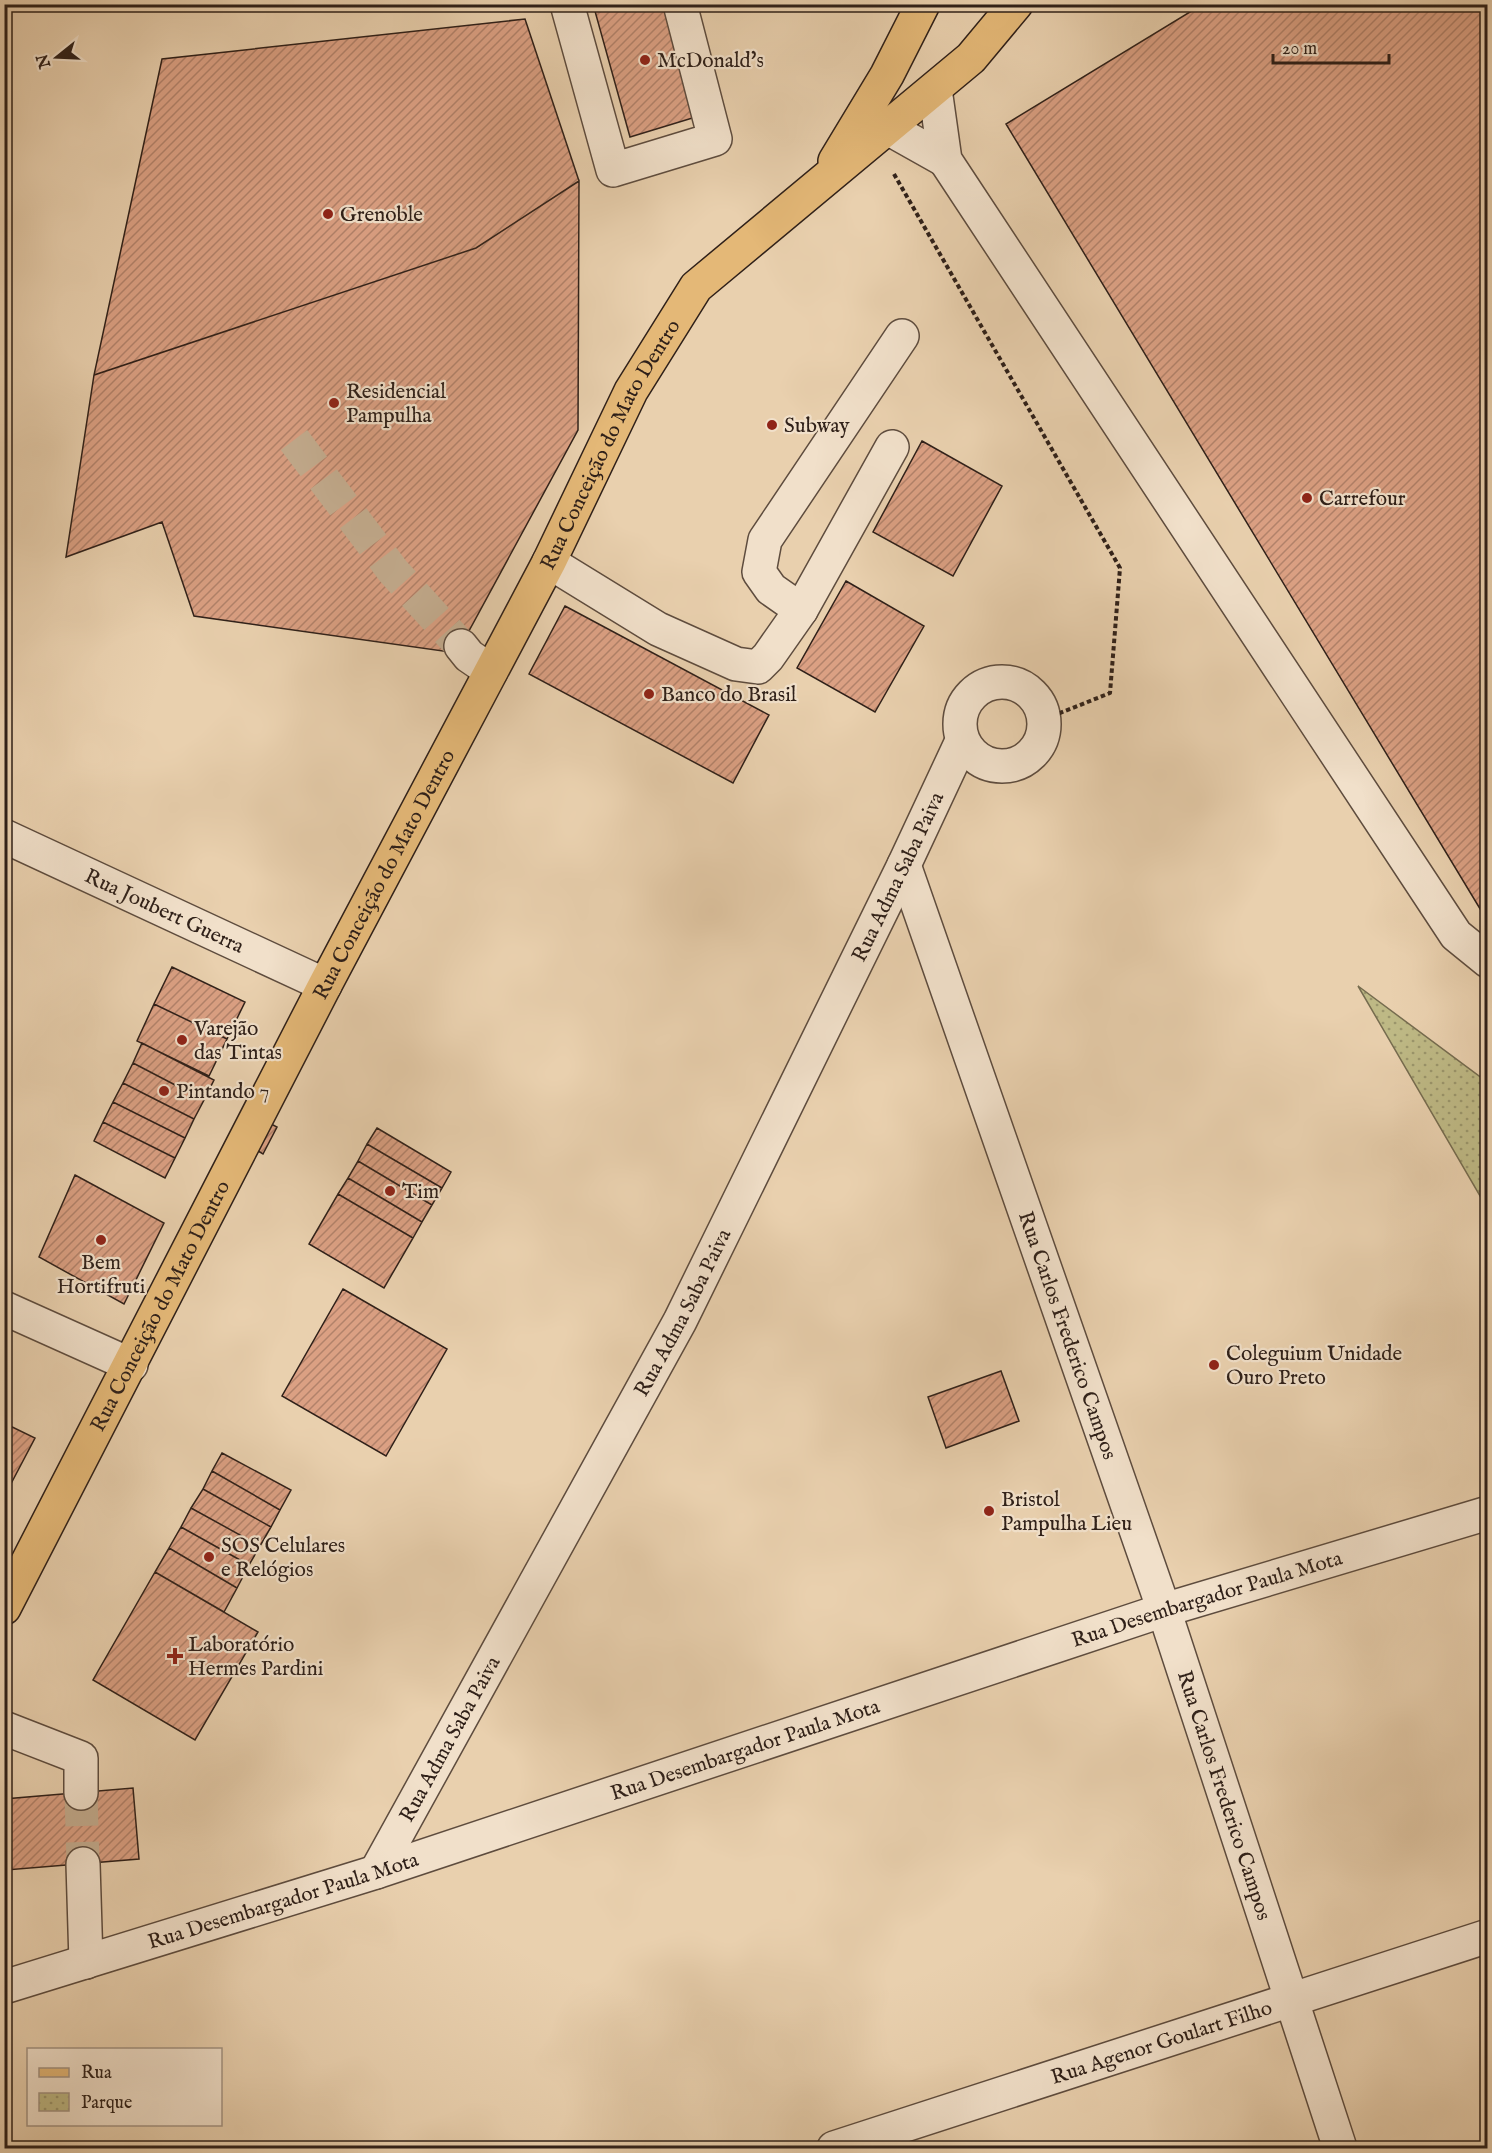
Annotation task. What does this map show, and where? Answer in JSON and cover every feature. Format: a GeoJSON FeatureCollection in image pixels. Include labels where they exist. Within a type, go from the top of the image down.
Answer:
{"type":"FeatureCollection","features":[{"type":"Feature","properties":{"kind":"main road"},"geometry":{"type":"LineString","coordinates":[[903,44],[905,4]]}},
{"type":"Feature","properties":{"kind":"main road","name":"Rua Conceição do Mato Dentro"},"geometry":{"type":"LineString","coordinates":[[820,185],[887,75],[923,4]]}},
{"type":"Feature","properties":{"kind":"main road","name":"Rua Conceição do Mato Dentro"},"geometry":{"type":"LineString","coordinates":[[4,1608],[12,1579],[131,1365],[325,985],[549,562],[631,391],[696,287],[971,58],[1016,4]]}},
{"type":"Feature","properties":{"kind":"street"},"geometry":{"type":"LineString","coordinates":[[567,4],[613,170],[715,139],[680,4]]}},
{"type":"Feature","properties":{"kind":"street"},"geometry":{"type":"LineString","coordinates":[[935,89],[945,160],[1456,935],[1488,961]]}},
{"type":"Feature","properties":{"kind":"street"},"geometry":{"type":"LineString","coordinates":[[881,134],[945,160]]}},
{"type":"Feature","properties":{"kind":"street"},"geometry":{"type":"LineString","coordinates":[[801,610],[771,589],[759,572],[765,540],[902,336]]}},
{"type":"Feature","properties":{"kind":"street"},"geometry":{"type":"LineString","coordinates":[[549,562],[658,629],[736,664],[758,667],[768,657],[801,610],[892,447]]}},
{"type":"Feature","properties":{"kind":"street"},"geometry":{"type":"LineString","coordinates":[[461,646],[469,656],[491,671]]}},
{"type":"Feature","properties":{"kind":"street","name":"Rua Adma Saba Paiva"},"geometry":{"type":"LineString","coordinates":[[376,1872],[680,1321],[963,741],[959,727],[961,712],[967,699],[978,689],[991,683],[1005,682],[1019,685],[1032,693],[1040,705],[1044,718]]}},
{"type":"Feature","properties":{"kind":"street"},"geometry":{"type":"LineString","coordinates":[[963,741],[980,761],[993,766],[1007,767],[1020,764],[1035,750],[1044,732],[1044,718]]}},
{"type":"Feature","properties":{"kind":"street","name":"Rua Joubert Guerra"},"geometry":{"type":"LineString","coordinates":[[4,836],[325,985]]}},
{"type":"Feature","properties":{"kind":"street","name":"Rua Carlos Frederico Campos"},"geometry":{"type":"LineString","coordinates":[[904,865],[1164,1610],[1340,2148]]}},
{"type":"Feature","properties":{"kind":"street"},"geometry":{"type":"LineString","coordinates":[[4,1308],[131,1365]]}},
{"type":"Feature","properties":{"kind":"street","name":"Rua Desembargador Paula Mota"},"geometry":{"type":"LineString","coordinates":[[4,1987],[376,1872],[1164,1610],[1488,1513]]}},
{"type":"Feature","properties":{"kind":"street"},"geometry":{"type":"LineString","coordinates":[[4,1728],[81,1758],[81,1793]]}},
{"type":"Feature","properties":{"kind":"street"},"geometry":{"type":"LineString","coordinates":[[83,1864],[86,1962]]}},
{"type":"Feature","properties":{"kind":"street","name":"Rua Agenor Goulart Filho"},"geometry":{"type":"LineString","coordinates":[[834,2148],[1488,1936]]}},
{"type":"Feature","properties":{"kind":"path"},"geometry":{"type":"LineString","coordinates":[[881,134],[1120,568],[1110,693],[1044,718]]}},
{"type":"Feature","properties":{"kind":"green space"},"geometry":{"type":"Polygon","coordinates":[[[1358,986],[1487,1082],[1487,1208],[1358,986]]]}},
{"type":"Feature","properties":{"kind":"building","name":"McDonald's"},"geometry":{"type":"Polygon","coordinates":[[[593,4],[664,4],[699,116],[630,137],[593,4]]]}},
{"type":"Feature","properties":{"kind":"building","name":"Carrefour"},"geometry":{"type":"Polygon","coordinates":[[[1203,4],[1488,4],[1488,922],[1006,124],[1203,4]]]}},
{"type":"Feature","properties":{"kind":"building","name":"Grenoble"},"geometry":{"type":"Polygon","coordinates":[[[525,19],[579,181],[476,248],[94,375],[162,59],[525,19]]]}},
{"type":"Feature","properties":{"kind":"building","name":"Residencial Pampulha"},"geometry":{"type":"Polygon","coordinates":[[[579,181],[578,430],[457,653],[194,616],[162,522],[66,557],[94,375],[476,248],[579,181]]]}},
{"type":"Feature","properties":{"kind":"building"},"geometry":{"type":"Polygon","coordinates":[[[922,441],[1002,486],[953,576],[873,532],[922,441]]]}},
{"type":"Feature","properties":{"kind":"building"},"geometry":{"type":"Polygon","coordinates":[[[846,581],[924,626],[875,712],[797,668],[846,581]]]}},
{"type":"Feature","properties":{"kind":"building","name":"Banco do Brasil"},"geometry":{"type":"Polygon","coordinates":[[[565,606],[769,715],[733,783],[529,674],[565,606]]]}},
{"type":"Feature","properties":{"kind":"building"},"geometry":{"type":"Polygon","coordinates":[[[172,967],[245,1002],[227,1039],[154,1004],[172,967]]]}},
{"type":"Feature","properties":{"kind":"building","name":"Varejão das Tintas"},"geometry":{"type":"Polygon","coordinates":[[[154,1004],[227,1039],[209,1076],[137,1041],[154,1004]]]}},
{"type":"Feature","properties":{"kind":"building"},"geometry":{"type":"Polygon","coordinates":[[[142,1043],[214,1080],[204,1100],[133,1063],[142,1043]]]}},
{"type":"Feature","properties":{"kind":"building","name":"Pintando 7"},"geometry":{"type":"Polygon","coordinates":[[[133,1063],[204,1100],[194,1119],[123,1083],[133,1063]]]}},
{"type":"Feature","properties":{"kind":"building"},"geometry":{"type":"Polygon","coordinates":[[[123,1083],[194,1119],[185,1138],[113,1102],[123,1083]]]}},
{"type":"Feature","properties":{"kind":"building"},"geometry":{"type":"Polygon","coordinates":[[[113,1102],[185,1138],[175,1158],[103,1122],[113,1102]]]}},
{"type":"Feature","properties":{"kind":"building"},"geometry":{"type":"Polygon","coordinates":[[[258,1117],[277,1127],[263,1154],[245,1143],[258,1117]]]}},
{"type":"Feature","properties":{"kind":"building"},"geometry":{"type":"Polygon","coordinates":[[[103,1122],[175,1158],[165,1178],[94,1141],[103,1122]]]}},
{"type":"Feature","properties":{"kind":"building"},"geometry":{"type":"Polygon","coordinates":[[[377,1128],[451,1172],[442,1188],[367,1144],[377,1128]]]}},
{"type":"Feature","properties":{"kind":"building"},"geometry":{"type":"Polygon","coordinates":[[[367,1144],[442,1188],[432,1205],[358,1161],[367,1144]]]}},
{"type":"Feature","properties":{"kind":"building","name":"Tim"},"geometry":{"type":"Polygon","coordinates":[[[358,1161],[432,1205],[422,1222],[348,1178],[358,1161]]]}},
{"type":"Feature","properties":{"kind":"building","name":"Bem Hortifruti"},"geometry":{"type":"Polygon","coordinates":[[[75,1175],[164,1223],[124,1304],[39,1257],[75,1175]]]}},
{"type":"Feature","properties":{"kind":"building"},"geometry":{"type":"Polygon","coordinates":[[[348,1178],[422,1222],[413,1238],[338,1194],[348,1178]]]}},
{"type":"Feature","properties":{"kind":"building"},"geometry":{"type":"Polygon","coordinates":[[[338,1194],[413,1238],[384,1288],[309,1244],[338,1194]]]}},
{"type":"Feature","properties":{"kind":"building"},"geometry":{"type":"Polygon","coordinates":[[[343,1289],[447,1349],[386,1456],[282,1396],[343,1289]]]}},
{"type":"Feature","properties":{"kind":"building"},"geometry":{"type":"Polygon","coordinates":[[[1001,1371],[1019,1421],[946,1448],[928,1397],[1001,1371]]]}},
{"type":"Feature","properties":{"kind":"building"},"geometry":{"type":"Polygon","coordinates":[[[4,1423],[35,1438],[4,1497],[4,1423]]]}},
{"type":"Feature","properties":{"kind":"building"},"geometry":{"type":"Polygon","coordinates":[[[222,1453],[291,1490],[280,1510],[212,1471],[222,1453]]]}},
{"type":"Feature","properties":{"kind":"building"},"geometry":{"type":"Polygon","coordinates":[[[212,1471],[280,1510],[271,1527],[203,1489],[212,1471]]]}},
{"type":"Feature","properties":{"kind":"building"},"geometry":{"type":"Polygon","coordinates":[[[203,1489],[271,1527],[260,1546],[191,1508],[203,1489]]]}},
{"type":"Feature","properties":{"kind":"building"},"geometry":{"type":"Polygon","coordinates":[[[191,1508],[260,1546],[249,1565],[181,1527],[191,1508]]]}},
{"type":"Feature","properties":{"kind":"building","name":"SOS Celulares e Relógios"},"geometry":{"type":"Polygon","coordinates":[[[181,1527],[249,1565],[237,1588],[169,1548],[181,1527]]]}},
{"type":"Feature","properties":{"kind":"building"},"geometry":{"type":"Polygon","coordinates":[[[169,1548],[237,1588],[224,1612],[155,1572],[169,1548]]]}},
{"type":"Feature","properties":{"kind":"building","name":"Laboratório Hermes Pardini"},"geometry":{"type":"Polygon","coordinates":[[[155,1572],[258,1632],[195,1740],[93,1680],[155,1572]]]}},
{"type":"Feature","properties":{"kind":"building"},"geometry":{"type":"Polygon","coordinates":[[[133,1788],[139,1859],[6,1870],[4,1799],[133,1788]]]}},
{"type":"Feature","properties":{"kind":"tunnel"},"geometry":{"type":"LineString","coordinates":[[294,440],[393,571],[461,646]]}},
{"type":"Feature","properties":{"kind":"tunnel"},"geometry":{"type":"LineString","coordinates":[[81,1793],[83,1864]]}},
{"type":"Feature","properties":{"kind":"place","name":"McDonald's"},"geometry":{"type":"Point","coordinates":[645,60]}},
{"type":"Feature","properties":{"kind":"place","name":"Grenoble"},"geometry":{"type":"Point","coordinates":[328,214]}},
{"type":"Feature","properties":{"kind":"place","name":"Residencial Pampulha"},"geometry":{"type":"Point","coordinates":[334,403]}},
{"type":"Feature","properties":{"kind":"place","name":"Subway"},"geometry":{"type":"Point","coordinates":[772,425]}},
{"type":"Feature","properties":{"kind":"place","name":"Carrefour"},"geometry":{"type":"Point","coordinates":[1307,498]}},
{"type":"Feature","properties":{"kind":"place","name":"Banco do Brasil"},"geometry":{"type":"Point","coordinates":[649,694]}},
{"type":"Feature","properties":{"kind":"place","name":"Varejão das Tintas"},"geometry":{"type":"Point","coordinates":[182,1040]}},
{"type":"Feature","properties":{"kind":"place","name":"Pintando 7"},"geometry":{"type":"Point","coordinates":[164,1091]}},
{"type":"Feature","properties":{"kind":"place","name":"Tim"},"geometry":{"type":"Point","coordinates":[390,1191]}},
{"type":"Feature","properties":{"kind":"place","name":"Bem Hortifruti"},"geometry":{"type":"Point","coordinates":[101,1240]}},
{"type":"Feature","properties":{"kind":"place","name":"Coleguium Unidade Ouro Preto"},"geometry":{"type":"Point","coordinates":[1214,1365]}},
{"type":"Feature","properties":{"kind":"place","name":"Bristol Pampulha Lieu"},"geometry":{"type":"Point","coordinates":[989,1511]}},
{"type":"Feature","properties":{"kind":"place","name":"SOS Celulares e Relógios"},"geometry":{"type":"Point","coordinates":[209,1557]}},
{"type":"Feature","properties":{"kind":"place","name":"Laboratório Hermes Pardini"},"geometry":{"type":"Point","coordinates":[175,1656]}}]}
